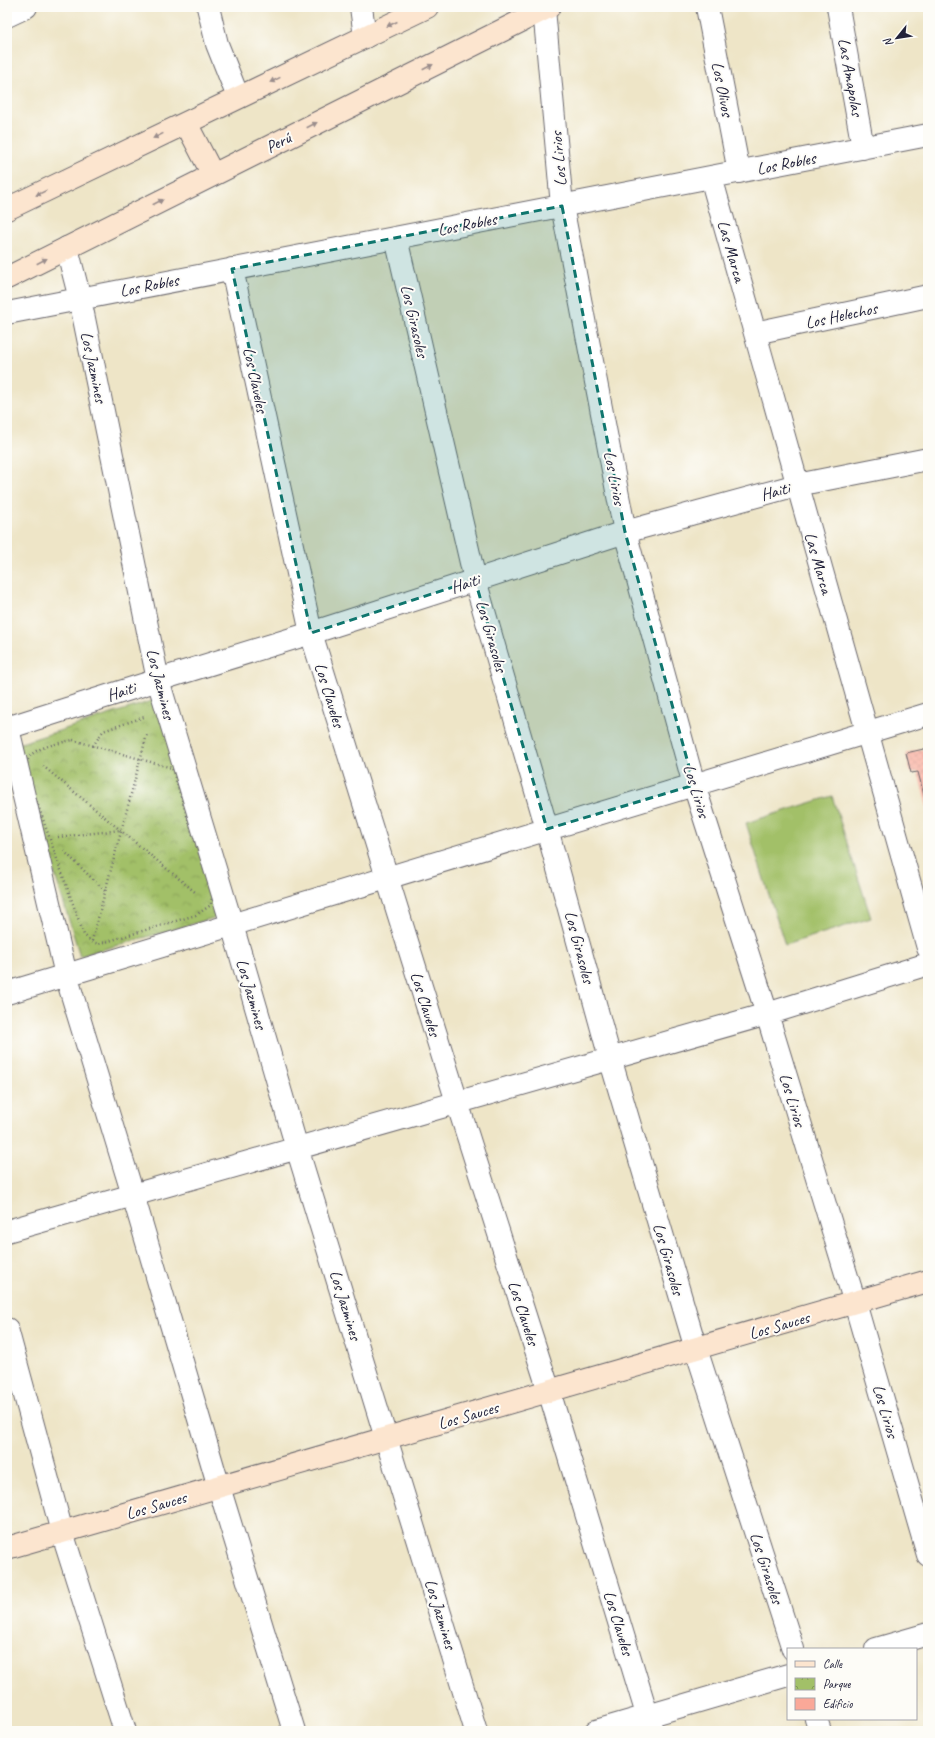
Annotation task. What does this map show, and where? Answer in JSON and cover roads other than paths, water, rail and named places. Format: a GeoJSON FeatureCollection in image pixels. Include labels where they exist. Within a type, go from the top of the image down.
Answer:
{"type":"FeatureCollection","features":[{"type":"Feature","properties":{"kind":"main road"},"geometry":{"type":"LineString","coordinates":[[7,209],[428,7]]}},
{"type":"Feature","properties":{"kind":"main road","name":"Perú"},"geometry":{"type":"LineString","coordinates":[[7,278],[546,8]]}},
{"type":"Feature","properties":{"kind":"main road"},"geometry":{"type":"LineString","coordinates":[[186,122],[213,175]]}},
{"type":"Feature","properties":{"kind":"main road","name":"Los Sauces"},"geometry":{"type":"LineString","coordinates":[[7,1548],[928,1281]]}},
{"type":"Feature","properties":{"kind":"street"},"geometry":{"type":"LineString","coordinates":[[7,16],[26,7]]}},
{"type":"Feature","properties":{"kind":"street"},"geometry":{"type":"LineString","coordinates":[[208,7],[217,44],[238,97]]}},
{"type":"Feature","properties":{"kind":"street"},"geometry":{"type":"LineString","coordinates":[[361,7],[365,37]]}},
{"type":"Feature","properties":{"kind":"street","name":"Los Olivos"},"geometry":{"type":"LineString","coordinates":[[707,7],[739,172]]}},
{"type":"Feature","properties":{"kind":"street","name":"Las Amapolas"},"geometry":{"type":"LineString","coordinates":[[838,7],[863,148]]}},
{"type":"Feature","properties":{"kind":"street","name":"Los Lirios"},"geometry":{"type":"LineString","coordinates":[[546,8],[562,206],[625,532],[694,785],[767,1014],[855,1302],[928,1555]]}},
{"type":"Feature","properties":{"kind":"street","name":"Los Robles"},"geometry":{"type":"LineString","coordinates":[[7,313],[928,135]]}},
{"type":"Feature","properties":{"kind":"street","name":"Las Marca"},"geometry":{"type":"LineString","coordinates":[[711,177],[928,948]]}},
{"type":"Feature","properties":{"kind":"street","name":"Los Girasoles"},"geometry":{"type":"LineString","coordinates":[[396,238],[476,580],[610,1058],[696,1348],[793,1648]]}},
{"type":"Feature","properties":{"kind":"street","name":"Los Jazmines"},"geometry":{"type":"LineString","coordinates":[[67,248],[80,299],[158,680],[297,1148],[476,1731]]}},
{"type":"Feature","properties":{"kind":"street","name":"Los Claveles"},"geometry":{"type":"LineString","coordinates":[[232,269],[311,633],[457,1102],[549,1391],[650,1724]]}},
{"type":"Feature","properties":{"kind":"street","name":"Los Helechos"},"geometry":{"type":"LineString","coordinates":[[755,333],[928,296]]}},
{"type":"Feature","properties":{"kind":"street","name":"Haiti"},"geometry":{"type":"LineString","coordinates":[[7,727],[311,633],[625,532],[797,485],[928,460]]}},
{"type":"Feature","properties":{"kind":"street"},"geometry":{"type":"LineString","coordinates":[[7,993],[928,714]]}},
{"type":"Feature","properties":{"kind":"street"},"geometry":{"type":"LineString","coordinates":[[7,727],[66,975],[133,1195],[219,1487],[294,1731]]}},
{"type":"Feature","properties":{"kind":"street"},"geometry":{"type":"LineString","coordinates":[[7,1231],[767,1014],[928,964]]}},
{"type":"Feature","properties":{"kind":"street"},"geometry":{"type":"LineString","coordinates":[[7,1329],[62,1532],[125,1731]]}},
{"type":"Feature","properties":{"kind":"street"},"geometry":{"type":"LineString","coordinates":[[879,1648],[928,1634]]}},
{"type":"Feature","properties":{"kind":"street"},"geometry":{"type":"LineString","coordinates":[[596,1731],[650,1724],[787,1675]]}},
{"type":"Feature","properties":{"kind":"street"},"geometry":{"type":"LineString","coordinates":[[816,1720],[820,1731]]}}]}
